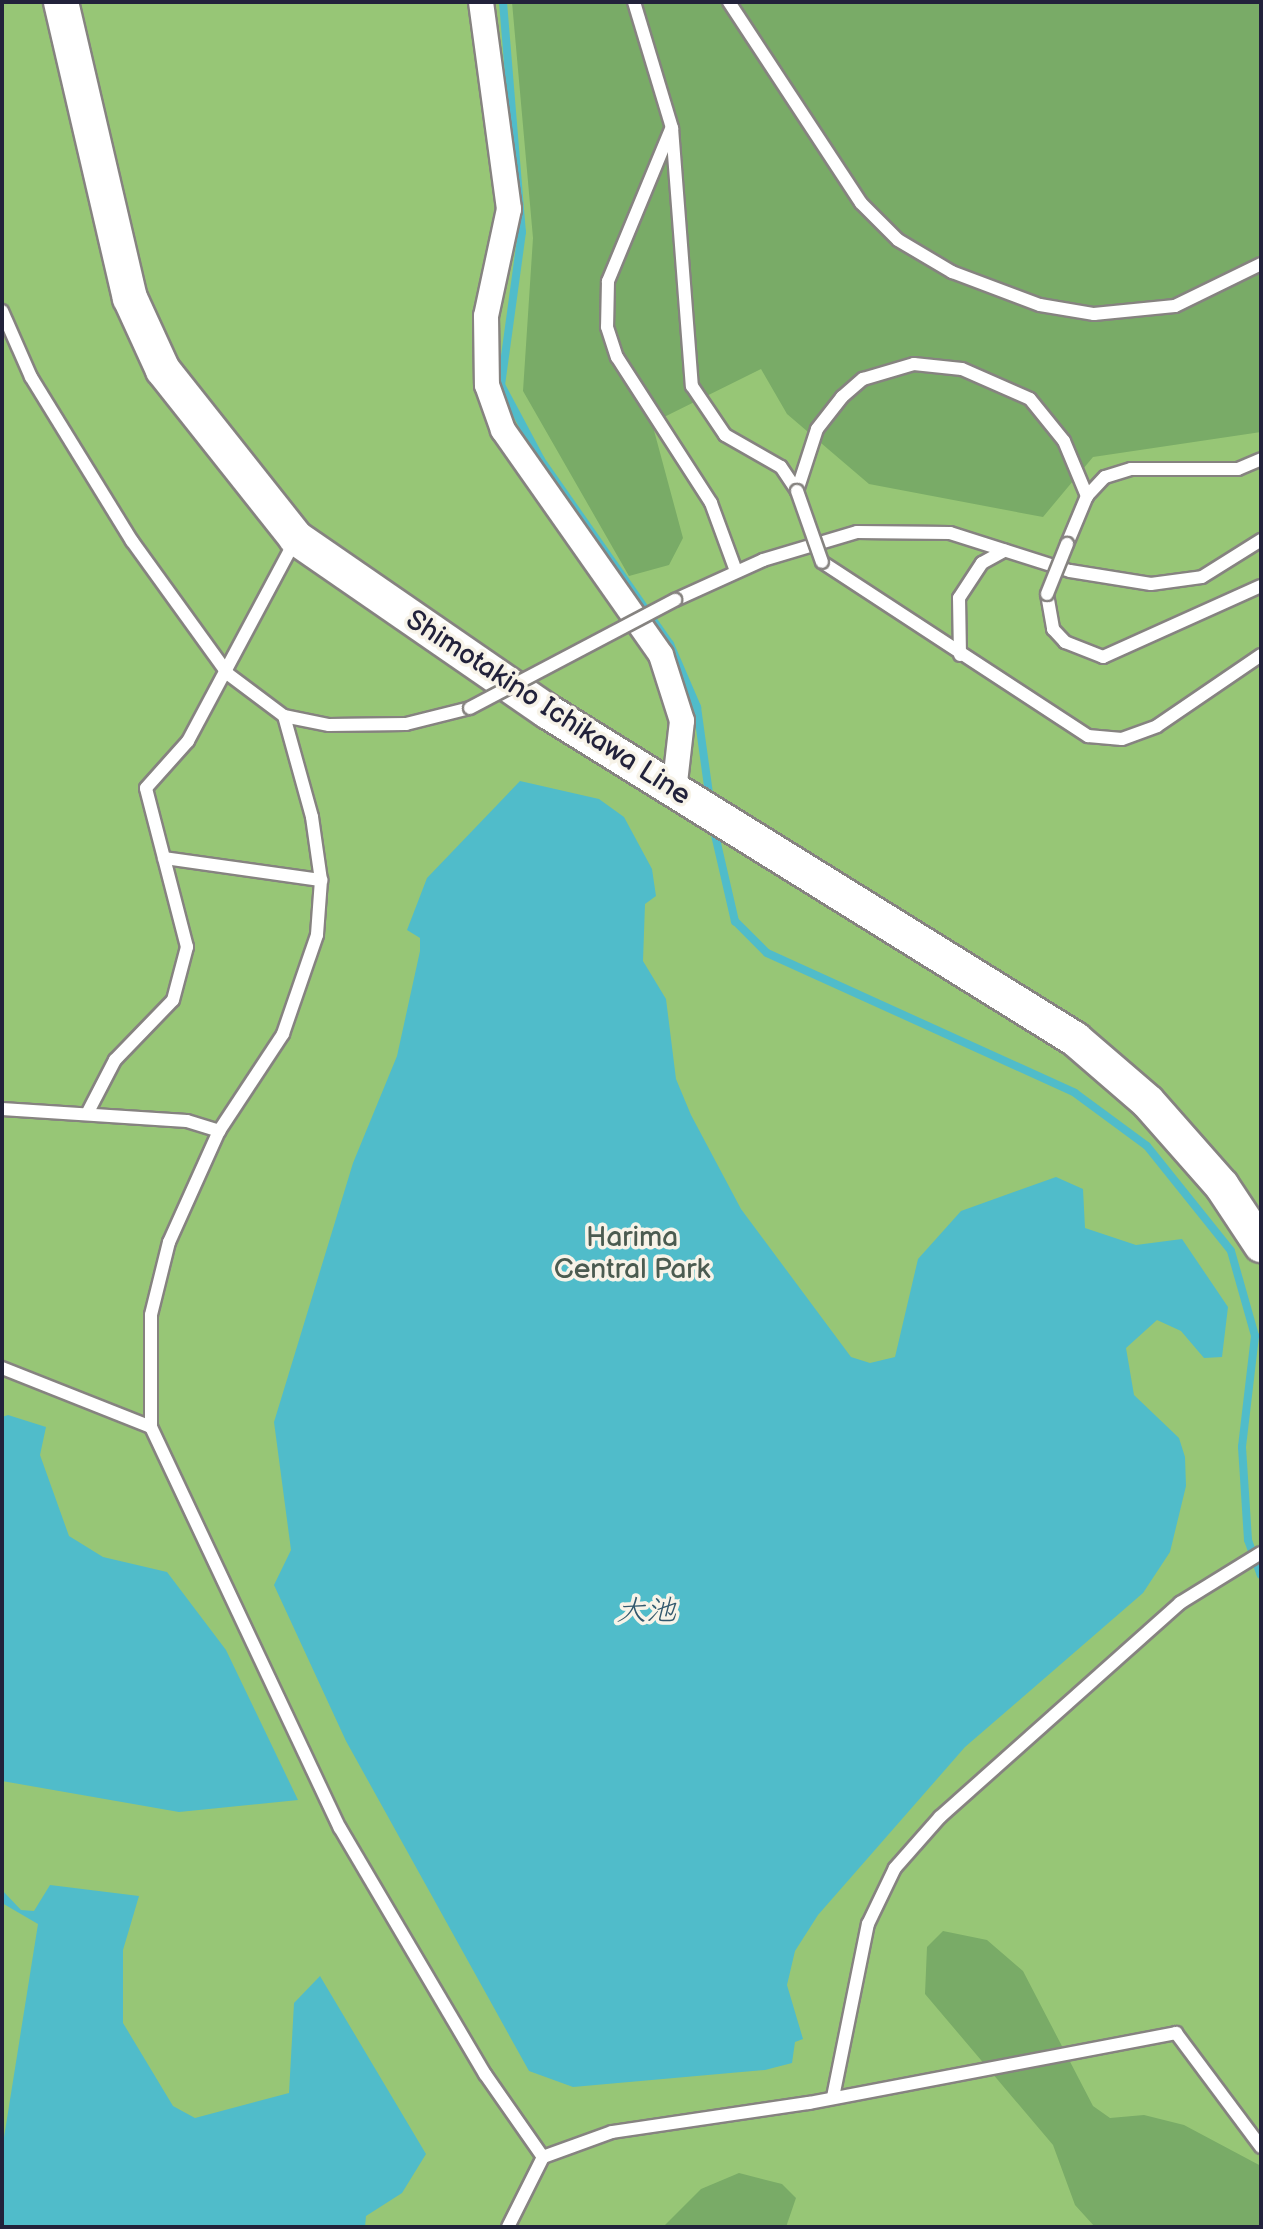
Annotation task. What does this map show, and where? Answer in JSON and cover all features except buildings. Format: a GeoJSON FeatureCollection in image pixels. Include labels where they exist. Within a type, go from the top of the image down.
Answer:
{"type":"FeatureCollection","features":[{"type":"Feature","properties":{"kind":"main road","name":"Shimotakino Ichikawa Line"},"geometry":{"type":"LineString","coordinates":[[61,2],[130,298],[163,370],[296,538],[674,791],[1075,1039],[1148,1102],[1222,1186],[1261,1245]]}},
{"type":"Feature","properties":{"kind":"street"},"geometry":{"type":"LineString","coordinates":[[481,2],[509,209],[486,316],[487,385],[503,430],[661,655],[682,721],[674,791]]}},
{"type":"Feature","properties":{"kind":"lane"},"geometry":{"type":"LineString","coordinates":[[634,2],[672,128],[692,386],[725,435],[781,467],[797,491],[822,562],[1062,724],[1106,739],[1157,726],[1261,655]]}},
{"type":"Feature","properties":{"kind":"lane"},"geometry":{"type":"LineString","coordinates":[[729,2],[861,203],[898,240],[952,272],[1040,305],[1094,314],[1175,306],[1261,264]]}},
{"type":"Feature","properties":{"kind":"lane"},"geometry":{"type":"LineString","coordinates":[[672,128],[608,281],[607,327],[617,357],[711,503],[736,571]]}},
{"type":"Feature","properties":{"kind":"lane"},"geometry":{"type":"LineString","coordinates":[[2,311],[31,377],[132,541],[228,674],[284,716],[363,728],[470,708],[736,571],[857,532],[950,533],[1005,550],[1151,584],[1202,577],[1261,540]]}},
{"type":"Feature","properties":{"kind":"lane"},"geometry":{"type":"LineString","coordinates":[[797,491],[817,429],[842,397],[863,379],[914,364],[962,369],[1030,399],[1064,441],[1087,496]]}},
{"type":"Feature","properties":{"kind":"lane"},"geometry":{"type":"LineString","coordinates":[[1261,459],[1213,471],[1131,469],[1105,477],[1087,496],[1047,594],[1053,629],[1065,642],[1103,657],[1261,586]]}},
{"type":"Feature","properties":{"kind":"lane"},"geometry":{"type":"LineString","coordinates":[[88,1112],[115,1060],[173,1000],[187,947],[146,788],[188,741],[228,674],[296,538]]}},
{"type":"Feature","properties":{"kind":"lane"},"geometry":{"type":"LineString","coordinates":[[960,655],[959,598],[982,563],[1005,550]]}},
{"type":"Feature","properties":{"kind":"lane"},"geometry":{"type":"LineString","coordinates":[[284,716],[312,817],[321,880],[317,935],[299,1003],[219,1131],[157,1286],[151,1427],[340,1828],[485,2074],[543,2157]]}},
{"type":"Feature","properties":{"kind":"lane"},"geometry":{"type":"LineString","coordinates":[[164,858],[321,880]]}},
{"type":"Feature","properties":{"kind":"lane"},"geometry":{"type":"LineString","coordinates":[[2,1109],[88,1112],[219,1131]]}},
{"type":"Feature","properties":{"kind":"lane"},"geometry":{"type":"LineString","coordinates":[[2,1368],[151,1427]]}},
{"type":"Feature","properties":{"kind":"lane"},"geometry":{"type":"LineString","coordinates":[[833,2097],[868,1924],[895,1868],[951,1808],[1180,1603],[1261,1553]]}},
{"type":"Feature","properties":{"kind":"lane"},"geometry":{"type":"LineString","coordinates":[[508,2227],[543,2157],[612,2132],[833,2097],[1176,2033],[1261,2147]]}},
{"type":"Feature","properties":{"kind":"green space","name":"Harima Central Park"},"geometry":{"type":"Polygon","coordinates":[[[2,2],[765,2],[1261,222],[1261,2227],[2,2227],[2,2]]]}},
{"type":"Feature","properties":{"kind":"green space"},"geometry":{"type":"Polygon","coordinates":[[[512,2],[1261,2],[1261,432],[1093,457],[1043,517],[869,484],[787,414],[761,369],[652,423],[683,538],[669,565],[629,576],[523,391],[533,238],[512,2]]]}},
{"type":"Feature","properties":{"kind":"green space"},"geometry":{"type":"Polygon","coordinates":[[[943,1931],[987,1940],[1023,1971],[1093,2106],[1110,2118],[1144,2115],[1184,2125],[1261,2166],[1261,2227],[1095,2227],[1075,2205],[1053,2145],[925,1994],[927,1947],[943,1931]]]}},
{"type":"Feature","properties":{"kind":"green space"},"geometry":{"type":"Polygon","coordinates":[[[739,2173],[782,2184],[796,2198],[786,2227],[663,2227],[701,2189],[739,2173]]]}},
{"type":"Feature","properties":{"kind":"water","name":"大池"},"geometry":{"type":"Polygon","coordinates":[[[520,781],[599,799],[624,817],[652,869],[656,896],[645,904],[643,961],[666,999],[676,1079],[691,1115],[741,1209],[851,1357],[870,1363],[895,1357],[918,1259],[961,1211],[1056,1177],[1083,1189],[1085,1228],[1136,1245],[1182,1239],[1228,1307],[1222,1357],[1204,1358],[1181,1331],[1157,1320],[1126,1348],[1134,1395],[1179,1438],[1185,1457],[1186,1486],[1170,1552],[1143,1593],[965,1747],[818,1915],[795,1951],[787,1985],[803,2039],[795,2042],[792,2063],[765,2070],[573,2087],[529,2071],[346,1741],[274,1585],[291,1550],[274,1422],[353,1163],[397,1056],[420,951],[420,938],[407,930],[427,878],[520,781]]]}},
{"type":"Feature","properties":{"kind":"water"},"geometry":{"type":"Polygon","coordinates":[[[8,1415],[46,1427],[40,1455],[69,1536],[103,1557],[167,1572],[226,1650],[298,1800],[179,1812],[2,1781],[2,1417],[8,1415]]]}},
{"type":"Feature","properties":{"kind":"water"},"geometry":{"type":"Polygon","coordinates":[[[50,1885],[139,1896],[123,1950],[123,2023],[173,2106],[195,2118],[289,2093],[294,2003],[320,1976],[426,2154],[402,2193],[366,2216],[365,2227],[2,2227],[2,2150],[38,1924],[2,1903],[2,1890],[21,1910],[34,1911],[50,1885]]]}},
{"type":"Feature","properties":{"kind":"waterway"},"geometry":{"type":"LineString","coordinates":[[503,2],[522,232],[501,385],[541,460],[670,644],[697,707],[710,801]]}},
{"type":"Feature","properties":{"kind":"waterway"},"geometry":{"type":"LineString","coordinates":[[713,826],[735,921],[767,953],[1075,1093],[1147,1146],[1231,1251],[1255,1336],[1242,1447],[1248,1540],[1261,1575]]}}]}
